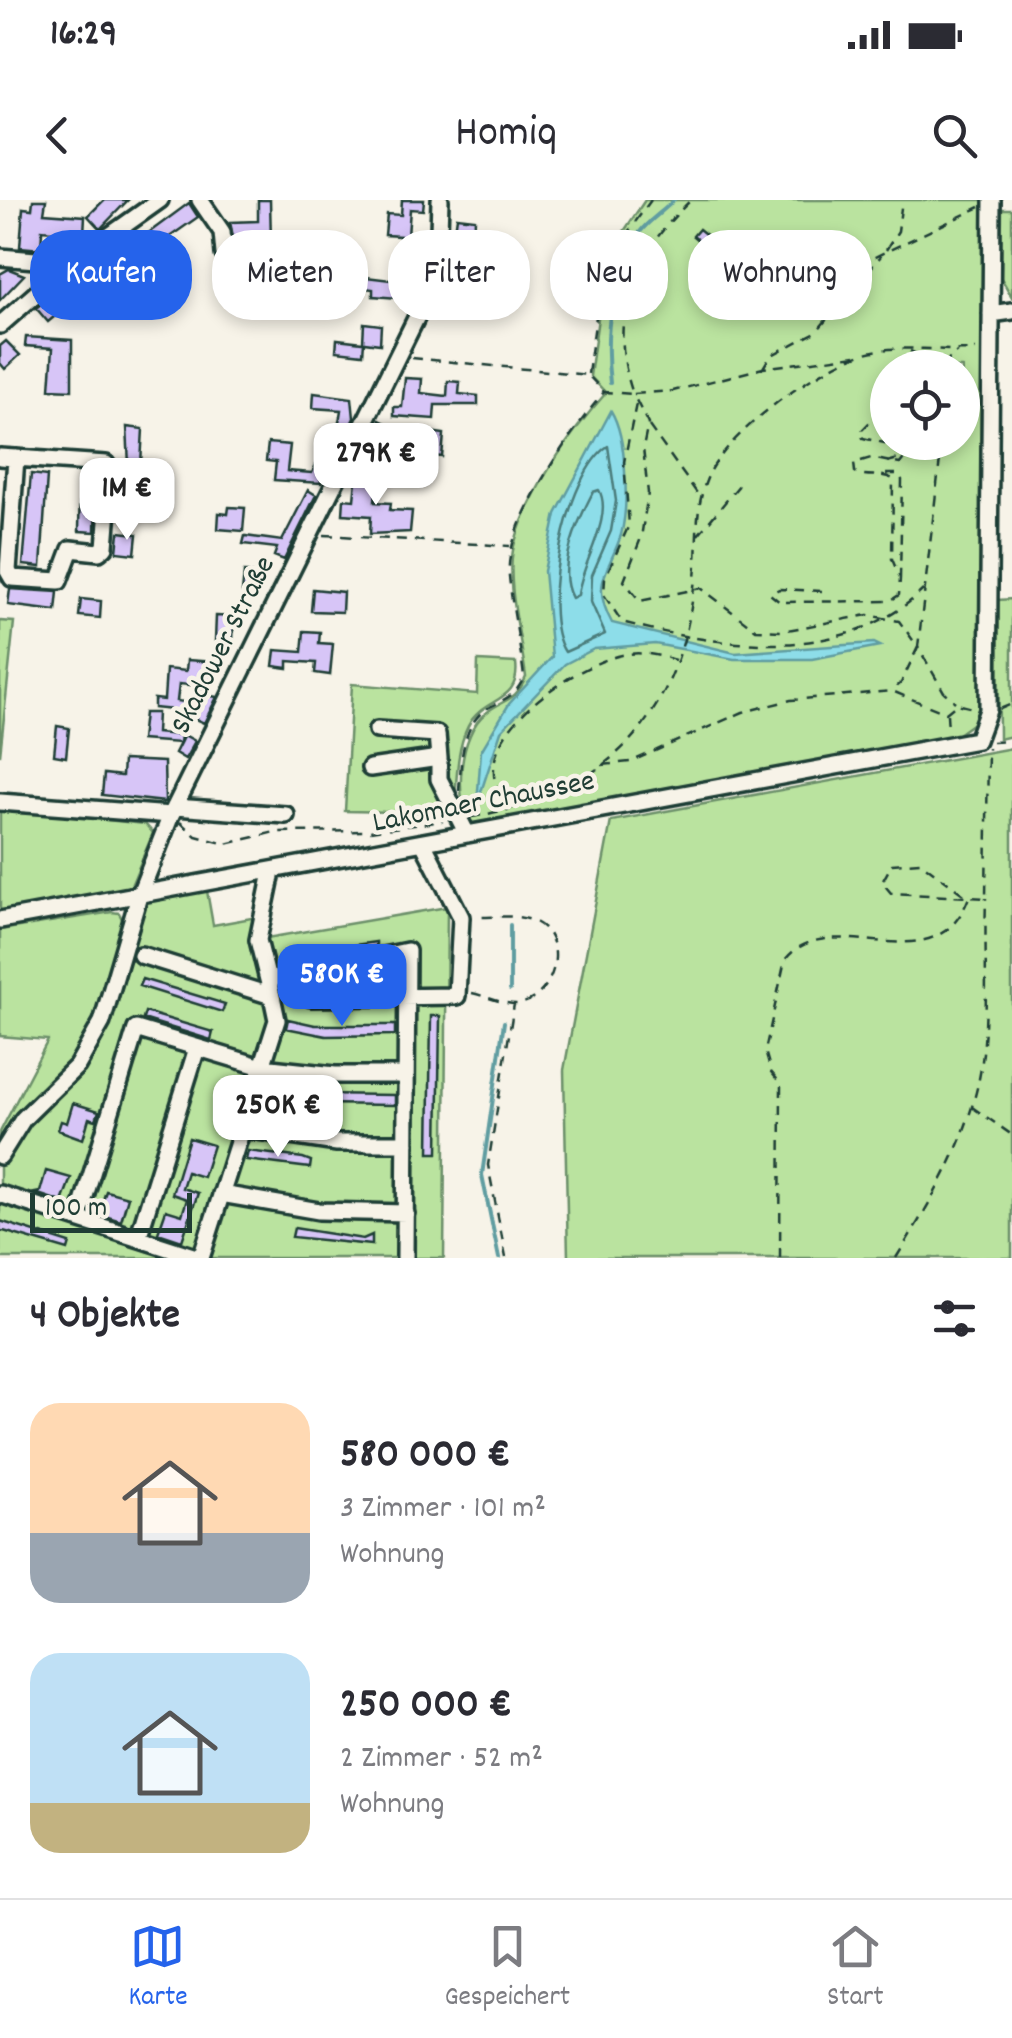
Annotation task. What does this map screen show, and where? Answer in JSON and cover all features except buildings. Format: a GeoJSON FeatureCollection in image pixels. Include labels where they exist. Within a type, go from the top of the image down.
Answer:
{"type":"FeatureCollection","features":[{"type":"Feature","properties":{"kind":"street"},"geometry":{"type":"LineString","coordinates":[[129,217],[142,200]]}},
{"type":"Feature","properties":{"kind":"street"},"geometry":{"type":"LineString","coordinates":[[112,230],[160,200]]}},
{"type":"Feature","properties":{"kind":"street"},"geometry":{"type":"LineString","coordinates":[[200,200],[221,230]]}},
{"type":"Feature","properties":{"kind":"street","name":"Skadower Straße"},"geometry":{"type":"LineString","coordinates":[[0,1156],[23,1119],[77,1066],[102,1022],[139,896],[173,811],[400,357],[438,264],[440,200]]}},
{"type":"Feature","properties":{"kind":"street"},"geometry":{"type":"LineString","coordinates":[[988,710],[992,204]]}},
{"type":"Feature","properties":{"kind":"street"},"geometry":{"type":"LineString","coordinates":[[0,257],[30,259]]}},
{"type":"Feature","properties":{"kind":"street"},"geometry":{"type":"LineString","coordinates":[[0,324],[30,298]]}},
{"type":"Feature","properties":{"kind":"street"},"geometry":{"type":"LineString","coordinates":[[991,314],[1012,311]]}},
{"type":"Feature","properties":{"kind":"street"},"geometry":{"type":"LineString","coordinates":[[8,457],[106,464],[111,472],[105,547],[100,552],[71,549],[59,582],[12,578],[8,571],[8,457]]}},
{"type":"Feature","properties":{"kind":"street","name":"Lakomaer Chaussee"},"geometry":{"type":"LineString","coordinates":[[0,920],[423,843],[462,821],[977,740],[988,710]]}},
{"type":"Feature","properties":{"kind":"street"},"geometry":{"type":"LineString","coordinates":[[377,730],[438,734],[439,780],[462,821]]}},
{"type":"Feature","properties":{"kind":"street"},"geometry":{"type":"LineString","coordinates":[[370,768],[439,758]]}},
{"type":"Feature","properties":{"kind":"street"},"geometry":{"type":"LineString","coordinates":[[0,802],[286,816]]}},
{"type":"Feature","properties":{"kind":"street"},"geometry":{"type":"LineString","coordinates":[[311,998],[457,996],[461,916],[423,843]]}},
{"type":"Feature","properties":{"kind":"street"},"geometry":{"type":"LineString","coordinates":[[0,1194],[200,1258],[278,1020],[258,940],[272,872]]}},
{"type":"Feature","properties":{"kind":"street"},"geometry":{"type":"LineString","coordinates":[[141,955],[270,988],[406,951],[406,1258]]}},
{"type":"Feature","properties":{"kind":"street"},"geometry":{"type":"LineString","coordinates":[[78,1219],[136,1030],[262,1067],[336,1076],[406,1075]]}},
{"type":"Feature","properties":{"kind":"street"},"geometry":{"type":"LineString","coordinates":[[138,1238],[197,1048]]}},
{"type":"Feature","properties":{"kind":"street"},"geometry":{"type":"LineString","coordinates":[[242,1129],[353,1145],[406,1143]]}},
{"type":"Feature","properties":{"kind":"street"},"geometry":{"type":"LineString","coordinates":[[222,1194],[319,1211],[406,1212]]}},
{"type":"Feature","properties":{"kind":"path"},"geometry":{"type":"LineString","coordinates":[[588,376],[599,296],[614,253],[651,200]]}},
{"type":"Feature","properties":{"kind":"path"},"geometry":{"type":"LineString","coordinates":[[691,200],[663,226],[633,277],[619,330],[622,362],[636,404],[700,498]]}},
{"type":"Feature","properties":{"kind":"path"},"geometry":{"type":"LineString","coordinates":[[763,368],[770,356],[816,332],[884,253],[898,232],[902,200]]}},
{"type":"Feature","properties":{"kind":"path"},"geometry":{"type":"LineString","coordinates":[[872,258],[978,206],[992,204]]}},
{"type":"Feature","properties":{"kind":"path"},"geometry":{"type":"LineString","coordinates":[[974,350],[991,349]]}},
{"type":"Feature","properties":{"kind":"path"},"geometry":{"type":"LineString","coordinates":[[400,357],[588,376],[604,392],[633,394],[673,391],[763,368],[870,353]]}},
{"type":"Feature","properties":{"kind":"path"},"geometry":{"type":"LineString","coordinates":[[173,811],[196,836],[226,844],[275,832],[370,831],[462,821],[555,795],[600,765],[647,725],[677,658],[694,588],[700,498],[716,460],[760,415],[862,354]]}},
{"type":"Feature","properties":{"kind":"path"},"geometry":{"type":"LineString","coordinates":[[462,821],[462,756],[471,726],[484,710],[508,700],[524,676],[508,575],[512,546],[577,424],[604,392]]}},
{"type":"Feature","properties":{"kind":"path"},"geometry":{"type":"LineString","coordinates":[[636,404],[625,450],[628,525],[604,578],[604,594],[622,622],[682,637],[752,645],[804,642],[883,616],[923,590]]}},
{"type":"Feature","properties":{"kind":"path"},"geometry":{"type":"LineString","coordinates":[[870,423],[860,432],[862,438],[870,440]]}},
{"type":"Feature","properties":{"kind":"path"},"geometry":{"type":"LineString","coordinates":[[648,424],[643,448],[648,493],[644,521],[624,580],[640,601],[694,588],[711,593],[756,630],[782,631],[852,616],[883,616],[899,621],[944,692],[957,704],[988,710],[1012,704]]}},
{"type":"Feature","properties":{"kind":"path"},"geometry":{"type":"LineString","coordinates":[[822,591],[779,588],[770,594],[780,602],[890,601],[898,596],[902,480],[898,474],[855,472],[854,463],[859,458],[870,460]]}},
{"type":"Feature","properties":{"kind":"path"},"geometry":{"type":"LineString","coordinates":[[870,460],[900,464],[903,460]]}},
{"type":"Feature","properties":{"kind":"path"},"geometry":{"type":"LineString","coordinates":[[892,690],[901,683],[918,647],[940,460]]}},
{"type":"Feature","properties":{"kind":"path"},"geometry":{"type":"LineString","coordinates":[[884,474],[893,479],[895,487],[892,559],[900,578]]}},
{"type":"Feature","properties":{"kind":"path"},"geometry":{"type":"LineString","coordinates":[[697,537],[740,484]]}},
{"type":"Feature","properties":{"kind":"path"},"geometry":{"type":"LineString","coordinates":[[312,534],[512,546]]}},
{"type":"Feature","properties":{"kind":"path"},"geometry":{"type":"LineString","coordinates":[[508,811],[496,791],[493,764],[506,732],[556,686],[589,664],[625,654],[649,652],[677,658]]}},
{"type":"Feature","properties":{"kind":"path"},"geometry":{"type":"LineString","coordinates":[[600,765],[630,762],[742,712],[791,700],[892,690],[946,713]]}},
{"type":"Feature","properties":{"kind":"path"},"geometry":{"type":"LineString","coordinates":[[946,713],[957,704]]}},
{"type":"Feature","properties":{"kind":"path"},"geometry":{"type":"LineString","coordinates":[[946,713],[949,745]]}},
{"type":"Feature","properties":{"kind":"path"},"geometry":{"type":"LineString","coordinates":[[896,1258],[945,1180],[982,1061],[988,742],[1012,741]]}},
{"type":"Feature","properties":{"kind":"path"},"geometry":{"type":"LineString","coordinates":[[963,894],[920,862],[892,864],[883,875],[882,882],[891,893],[963,894],[970,894],[986,898]]}},
{"type":"Feature","properties":{"kind":"path"},"geometry":{"type":"LineString","coordinates":[[780,1258],[781,1084],[771,1072],[766,1051],[785,960],[793,950],[828,940],[908,943],[932,938],[955,925],[970,894]]}},
{"type":"Feature","properties":{"kind":"path"},"geometry":{"type":"LineString","coordinates":[[460,990],[514,1004],[538,995],[556,962],[555,945],[544,928],[528,920],[461,916]]}},
{"type":"Feature","properties":{"kind":"path"},"geometry":{"type":"LineString","coordinates":[[506,1258],[488,1165],[491,1122],[514,1004]]}},
{"type":"Feature","properties":{"kind":"path"},"geometry":{"type":"LineString","coordinates":[[971,1106],[1012,1135]]}},
{"type":"Feature","properties":{"kind":"green space"},"geometry":{"type":"Polygon","coordinates":[[[645,200],[984,200],[979,719],[951,739],[470,825],[461,783],[470,735],[477,722],[518,691],[526,677],[515,611],[514,546],[529,506],[552,465],[606,393],[590,376],[598,320],[668,320],[668,230],[625,230],[645,200]]]}},
{"type":"Feature","properties":{"kind":"green space"},"geometry":{"type":"Polygon","coordinates":[[[1002,209],[1012,209],[1012,297],[1001,278],[1002,209]]]}},
{"type":"Feature","properties":{"kind":"green space"},"geometry":{"type":"Polygon","coordinates":[[[1012,599],[1012,736],[999,739],[998,600],[1012,599]]]}},
{"type":"Feature","properties":{"kind":"green space"},"geometry":{"type":"Polygon","coordinates":[[[0,621],[14,622],[0,755],[0,621]]]}},
{"type":"Feature","properties":{"kind":"green space"},"geometry":{"type":"Polygon","coordinates":[[[478,661],[516,663],[516,676],[507,693],[483,709],[468,726],[459,758],[454,813],[345,811],[352,684],[477,694],[478,661]]]}},
{"type":"Feature","properties":{"kind":"green space"},"geometry":{"type":"Polygon","coordinates":[[[1012,748],[1012,1258],[568,1258],[564,1070],[611,821],[1012,748]]]}},
{"type":"Feature","properties":{"kind":"green space"},"geometry":{"type":"Polygon","coordinates":[[[0,809],[145,824],[153,833],[128,893],[0,915],[0,809]]]}},
{"type":"Feature","properties":{"kind":"green space"},"geometry":{"type":"Polygon","coordinates":[[[207,891],[213,925],[257,917],[255,940],[447,907],[444,1258],[0,1258],[0,1132],[48,1040],[0,1036],[0,930],[112,912],[119,913],[125,925],[138,926],[146,900],[207,891]]]}},
{"type":"Feature","properties":{"kind":"water"},"geometry":{"type":"Polygon","coordinates":[[[611,411],[620,437],[626,489],[621,535],[602,587],[612,623],[735,653],[874,643],[880,646],[812,659],[734,659],[655,644],[594,649],[565,664],[501,731],[477,804],[481,751],[509,704],[552,657],[544,571],[556,514],[611,411]]]}},
{"type":"Feature","properties":{"kind":"waterway"},"geometry":{"type":"LineString","coordinates":[[610,383],[609,325],[622,266],[640,232],[674,200]]}},
{"type":"Feature","properties":{"kind":"waterway"},"geometry":{"type":"LineString","coordinates":[[510,925],[510,990]]}},
{"type":"Feature","properties":{"kind":"waterway"},"geometry":{"type":"LineString","coordinates":[[499,1258],[482,1175],[504,1022]]}}]}
